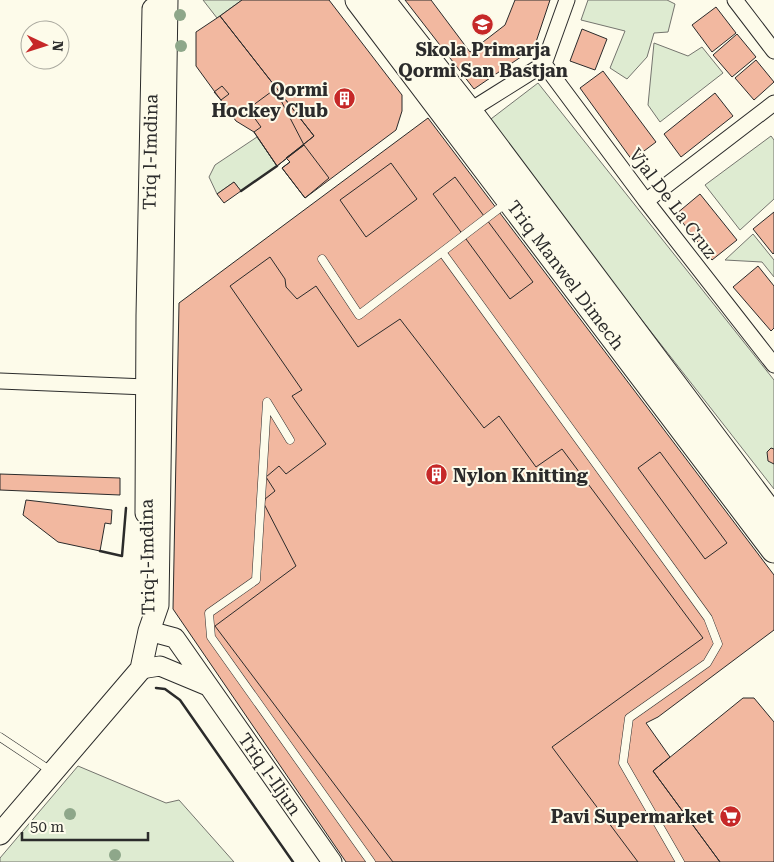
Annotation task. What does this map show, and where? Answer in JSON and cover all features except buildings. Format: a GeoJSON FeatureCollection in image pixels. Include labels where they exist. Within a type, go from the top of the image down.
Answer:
{"type":"FeatureCollection","features":[{"type":"Feature","properties":{"kind":"highway","name":"Triq Manwel Dimech"},"geometry":{"type":"LineString","coordinates":[[358,0],[774,550]]}},
{"type":"Feature","properties":{"kind":"highway","name":"Triq Manwel Dimech"},"geometry":{"type":"LineString","coordinates":[[382,0],[469,110],[774,518]]}},
{"type":"Feature","properties":{"kind":"main road","name":"Triq l-Imdina"},"geometry":{"type":"LineString","coordinates":[[148,631],[146,595],[146,387],[153,0]]}},
{"type":"Feature","properties":{"kind":"main road","name":"Triq l-Imdina"},"geometry":{"type":"LineString","coordinates":[[148,631],[158,605],[167,0]]}},
{"type":"Feature","properties":{"kind":"main road"},"geometry":{"type":"LineString","coordinates":[[0,834],[141,669],[148,631]]}},
{"type":"Feature","properties":{"kind":"street"},"geometry":{"type":"LineString","coordinates":[[469,110],[544,64],[567,0]]}},
{"type":"Feature","properties":{"kind":"street"},"geometry":{"type":"LineString","coordinates":[[735,0],[774,51]]}},
{"type":"Feature","properties":{"kind":"street","name":"Vjal De La Cruz"},"geometry":{"type":"LineString","coordinates":[[544,64],[646,201],[774,365]]}},
{"type":"Feature","properties":{"kind":"street"},"geometry":{"type":"LineString","coordinates":[[646,201],[774,103]]}},
{"type":"Feature","properties":{"kind":"street"},"geometry":{"type":"LineString","coordinates":[[0,381],[146,387]]}},
{"type":"Feature","properties":{"kind":"street","name":"Triq l-Iljun"},"geometry":{"type":"LineString","coordinates":[[148,631],[175,638],[332,862]]}},
{"type":"Feature","properties":{"kind":"street"},"geometry":{"type":"LineString","coordinates":[[141,669],[160,666],[208,686]]}},
{"type":"Feature","properties":{"kind":"lane"},"geometry":{"type":"LineString","coordinates":[[322,259],[359,315],[501,207],[511,203]]}},
{"type":"Feature","properties":{"kind":"lane"},"geometry":{"type":"LineString","coordinates":[[442,252],[708,618],[718,644],[708,663],[629,718],[623,763],[680,862]]}},
{"type":"Feature","properties":{"kind":"lane"},"geometry":{"type":"LineString","coordinates":[[290,440],[267,402],[256,580],[209,613],[211,637],[371,862]]}},
{"type":"Feature","properties":{"kind":"lane"},"geometry":{"type":"LineString","coordinates":[[0,737],[53,772]]}},
{"type":"Feature","properties":{"kind":"green space"},"geometry":{"type":"Polygon","coordinates":[[[203,0],[242,0],[217,18],[203,0]]]}},
{"type":"Feature","properties":{"kind":"green space"},"geometry":{"type":"Polygon","coordinates":[[[588,0],[667,0],[675,4],[668,32],[654,33],[647,57],[627,79],[610,68],[625,31],[581,20],[588,0]]]}},
{"type":"Feature","properties":{"kind":"green space"},"geometry":{"type":"Polygon","coordinates":[[[654,43],[688,56],[702,47],[723,73],[660,122],[648,105],[654,43]]]}},
{"type":"Feature","properties":{"kind":"green space"},"geometry":{"type":"Polygon","coordinates":[[[538,83],[774,380],[774,489],[487,122],[538,83]]]}},
{"type":"Feature","properties":{"kind":"green space"},"geometry":{"type":"Polygon","coordinates":[[[771,136],[774,140],[774,199],[740,230],[705,185],[771,136]]]}},
{"type":"Feature","properties":{"kind":"green space"},"geometry":{"type":"Polygon","coordinates":[[[257,137],[277,166],[241,191],[234,182],[217,194],[209,177],[215,165],[257,137]]]}},
{"type":"Feature","properties":{"kind":"green space"},"geometry":{"type":"Polygon","coordinates":[[[753,234],[774,260],[774,277],[762,262],[725,260],[753,234]]]}},
{"type":"Feature","properties":{"kind":"green space"},"geometry":{"type":"Polygon","coordinates":[[[78,766],[166,803],[179,800],[234,862],[0,862],[0,858],[78,766]]]}},
{"type":"Feature","properties":{"kind":"wall"},"geometry":{"type":"LineString","coordinates":[[241,191],[277,166]]}},
{"type":"Feature","properties":{"kind":"wall"},"geometry":{"type":"LineString","coordinates":[[100,551],[122,556],[126,508]]}},
{"type":"Feature","properties":{"kind":"wall"},"geometry":{"type":"LineString","coordinates":[[156,688],[165,689],[180,700],[293,862]]}},
{"type":"Feature","properties":{"kind":"place","name":"Skola Primarja Qormi San Bastjan"},"geometry":{"type":"Point","coordinates":[483,24]}},
{"type":"Feature","properties":{"kind":"place","name":"Qormi Hockey Club"},"geometry":{"type":"Point","coordinates":[344,99]}},
{"type":"Feature","properties":{"kind":"place","name":"Nylon Knitting"},"geometry":{"type":"Point","coordinates":[437,475]}},
{"type":"Feature","properties":{"kind":"place","name":"Pavi Supermarket"},"geometry":{"type":"Point","coordinates":[730,816]}}]}
